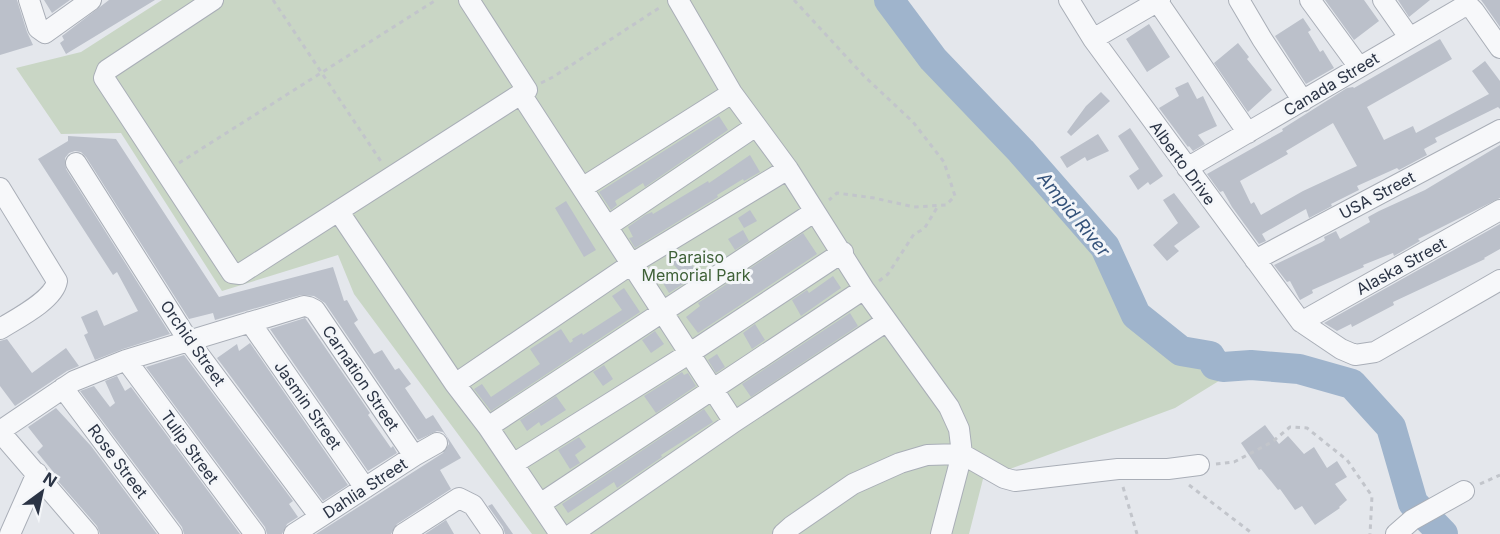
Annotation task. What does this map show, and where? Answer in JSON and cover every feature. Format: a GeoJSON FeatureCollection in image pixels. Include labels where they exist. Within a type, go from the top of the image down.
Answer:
{"type":"FeatureCollection","features":[{"type":"Feature","properties":{"kind":"street"},"geometry":{"type":"LineString","coordinates":[[29,0],[38,28],[45,33],[91,0]]}},
{"type":"Feature","properties":{"kind":"street"},"geometry":{"type":"LineString","coordinates":[[213,0],[107,70],[104,78],[232,273],[240,274],[527,90],[469,0]]}},
{"type":"Feature","properties":{"kind":"street"},"geometry":{"type":"LineString","coordinates":[[678,0],[732,93],[788,169],[814,212],[843,252],[864,289],[949,407],[959,429],[962,454],[941,534]]}},
{"type":"Feature","properties":{"kind":"street","name":"Alberto Drive"},"geometry":{"type":"LineString","coordinates":[[1069,0],[1093,39],[1301,322],[1341,348],[1355,355],[1375,352],[1500,280]]}},
{"type":"Feature","properties":{"kind":"street"},"geometry":{"type":"LineString","coordinates":[[1239,0],[1303,101]]}},
{"type":"Feature","properties":{"kind":"street"},"geometry":{"type":"LineString","coordinates":[[1310,0],[1359,67]]}},
{"type":"Feature","properties":{"kind":"street"},"geometry":{"type":"LineString","coordinates":[[1383,0],[1409,37]]}},
{"type":"Feature","properties":{"kind":"street"},"geometry":{"type":"LineString","coordinates":[[1093,39],[1159,1],[1248,133]]}},
{"type":"Feature","properties":{"kind":"street","name":"Canada Street"},"geometry":{"type":"LineString","coordinates":[[1187,168],[1461,8],[1468,6],[1474,11],[1500,48]]}},
{"type":"Feature","properties":{"kind":"street"},"geometry":{"type":"LineString","coordinates":[[582,188],[732,93]]}},
{"type":"Feature","properties":{"kind":"street"},"geometry":{"type":"LineString","coordinates":[[521,94],[633,263],[734,422]]}},
{"type":"Feature","properties":{"kind":"street"},"geometry":{"type":"LineString","coordinates":[[608,226],[756,126]]}},
{"type":"Feature","properties":{"kind":"street","name":"USA Street"},"geometry":{"type":"LineString","coordinates":[[1254,260],[1500,130]]}},
{"type":"Feature","properties":{"kind":"street","name":"Orchid Street"},"geometry":{"type":"LineString","coordinates":[[76,163],[188,340],[320,517]]}},
{"type":"Feature","properties":{"kind":"street"},"geometry":{"type":"LineString","coordinates":[[455,384],[633,263],[788,169]]}},
{"type":"Feature","properties":{"kind":"street"},"geometry":{"type":"LineString","coordinates":[[0,188],[57,281],[56,288],[49,296],[0,329]]}},
{"type":"Feature","properties":{"kind":"street","name":"Alaska Street"},"geometry":{"type":"LineString","coordinates":[[1301,322],[1500,210]]}},
{"type":"Feature","properties":{"kind":"street"},"geometry":{"type":"LineString","coordinates":[[339,212],[560,534]]}},
{"type":"Feature","properties":{"kind":"street"},"geometry":{"type":"LineString","coordinates":[[488,427],[814,212]]}},
{"type":"Feature","properties":{"kind":"street"},"geometry":{"type":"LineString","coordinates":[[513,464],[690,353],[843,252]]}},
{"type":"Feature","properties":{"kind":"street"},"geometry":{"type":"LineString","coordinates":[[540,504],[864,289]]}},
{"type":"Feature","properties":{"kind":"street","name":"Carnation Street"},"geometry":{"type":"LineString","coordinates":[[250,322],[304,306],[315,310],[414,456]]}},
{"type":"Feature","properties":{"kind":"street"},"geometry":{"type":"LineString","coordinates":[[572,534],[734,422],[887,321]]}},
{"type":"Feature","properties":{"kind":"street"},"geometry":{"type":"LineString","coordinates":[[88,534],[0,432],[74,381],[126,360],[250,322]]}},
{"type":"Feature","properties":{"kind":"street","name":"Jasmin Street"},"geometry":{"type":"LineString","coordinates":[[250,322],[365,488]]}},
{"type":"Feature","properties":{"kind":"street","name":"Tulip Street"},"geometry":{"type":"LineString","coordinates":[[126,360],[255,534]]}},
{"type":"Feature","properties":{"kind":"street","name":"Rose Street"},"geometry":{"type":"LineString","coordinates":[[63,388],[172,534]]}},
{"type":"Feature","properties":{"kind":"street","name":"Dahlia Street"},"geometry":{"type":"LineString","coordinates":[[294,534],[436,443]]}},
{"type":"Feature","properties":{"kind":"street"},"geometry":{"type":"LineString","coordinates":[[783,534],[792,525],[853,484],[900,463],[927,454],[962,454],[1004,478],[1015,481],[1118,470],[1168,469],[1199,465]]}},
{"type":"Feature","properties":{"kind":"street"},"geometry":{"type":"LineString","coordinates":[[10,534],[37,473]]}},
{"type":"Feature","properties":{"kind":"street"},"geometry":{"type":"LineString","coordinates":[[1396,534],[1412,520],[1462,493]]}},
{"type":"Feature","properties":{"kind":"street"},"geometry":{"type":"LineString","coordinates":[[403,534],[459,498],[473,505],[494,534]]}},
{"type":"Feature","properties":{"kind":"path"},"geometry":{"type":"LineString","coordinates":[[273,0],[392,178]]}},
{"type":"Feature","properties":{"kind":"path"},"geometry":{"type":"LineString","coordinates":[[167,171],[436,0]]}},
{"type":"Feature","properties":{"kind":"path"},"geometry":{"type":"LineString","coordinates":[[553,77],[671,0]]}},
{"type":"Feature","properties":{"kind":"path"},"geometry":{"type":"LineString","coordinates":[[794,0],[864,76],[913,122],[944,162],[955,196],[946,205],[914,207],[837,193],[814,212]]}},
{"type":"Feature","properties":{"kind":"path"},"geometry":{"type":"LineString","coordinates":[[864,289],[874,285],[888,274],[914,234],[924,229],[938,206]]}},
{"type":"Feature","properties":{"kind":"path"},"geometry":{"type":"LineString","coordinates":[[1199,465],[1234,462],[1272,442],[1290,427],[1307,428],[1347,460],[1372,496],[1370,534]]}},
{"type":"Feature","properties":{"kind":"path"},"geometry":{"type":"LineString","coordinates":[[1168,469],[1253,534]]}},
{"type":"Feature","properties":{"kind":"path"},"geometry":{"type":"LineString","coordinates":[[1118,470],[1137,534]]}},
{"type":"Feature","properties":{"kind":"path"},"geometry":{"type":"LineString","coordinates":[[1462,493],[1500,475]]}},
{"type":"Feature","properties":{"kind":"green space","name":"Paraiso Memorial Park"},"geometry":{"type":"Polygon","coordinates":[[[162,0],[889,0],[933,59],[1021,151],[1105,247],[1136,315],[1181,351],[1210,356],[1222,379],[1175,408],[983,479],[969,534],[532,534],[354,294],[338,255],[222,291],[121,133],[61,134],[16,68],[81,52],[162,0]]]}},
{"type":"Feature","properties":{"kind":"building"},"geometry":{"type":"Polygon","coordinates":[[[0,0],[17,0],[33,45],[0,55],[0,0]]]}},
{"type":"Feature","properties":{"kind":"building"},"geometry":{"type":"Polygon","coordinates":[[[44,0],[70,0],[52,13],[44,0]]]}},
{"type":"Feature","properties":{"kind":"building"},"geometry":{"type":"Polygon","coordinates":[[[109,0],[155,0],[66,54],[60,43],[64,40],[62,36],[109,0]]]}},
{"type":"Feature","properties":{"kind":"building"},"geometry":{"type":"Polygon","coordinates":[[[1325,0],[1364,0],[1379,21],[1354,40],[1325,0]]]}},
{"type":"Feature","properties":{"kind":"building"},"geometry":{"type":"Polygon","coordinates":[[[1398,0],[1430,0],[1409,17],[1398,0]]]}},
{"type":"Feature","properties":{"kind":"building"},"geometry":{"type":"Polygon","coordinates":[[[1481,0],[1500,0],[1500,27],[1484,4],[1481,0]]]}},
{"type":"Feature","properties":{"kind":"building"},"geometry":{"type":"Polygon","coordinates":[[[1303,18],[1320,52],[1323,50],[1334,68],[1306,84],[1275,36],[1303,18]]]}},
{"type":"Feature","properties":{"kind":"building"},"geometry":{"type":"Polygon","coordinates":[[[1149,24],[1170,57],[1147,72],[1126,39],[1149,24]]]}},
{"type":"Feature","properties":{"kind":"building"},"geometry":{"type":"Polygon","coordinates":[[[1440,39],[1452,59],[1367,107],[1384,140],[1413,126],[1416,133],[1489,94],[1472,71],[1485,61],[1500,81],[1500,109],[1498,107],[1435,138],[1437,142],[1424,149],[1427,155],[1399,170],[1397,168],[1357,186],[1359,190],[1309,218],[1306,209],[1262,234],[1266,241],[1259,244],[1223,191],[1220,192],[1207,174],[1283,131],[1282,129],[1347,88],[1354,88],[1440,39]],[[1333,123],[1286,151],[1288,154],[1240,181],[1251,204],[1254,202],[1261,215],[1303,191],[1357,166],[1333,123]]]}},
{"type":"Feature","properties":{"kind":"building"},"geometry":{"type":"Polygon","coordinates":[[[1238,43],[1249,57],[1247,59],[1272,90],[1248,112],[1214,63],[1238,43]]]}},
{"type":"Feature","properties":{"kind":"building"},"geometry":{"type":"Polygon","coordinates":[[[1188,82],[1197,99],[1203,96],[1217,126],[1198,135],[1205,144],[1193,151],[1159,108],[1179,96],[1175,88],[1188,82]]]}},
{"type":"Feature","properties":{"kind":"building"},"geometry":{"type":"Polygon","coordinates":[[[1101,92],[1110,101],[1071,136],[1067,132],[1086,106],[1101,92]]]}},
{"type":"Feature","properties":{"kind":"building"},"geometry":{"type":"Polygon","coordinates":[[[719,116],[728,130],[645,187],[643,183],[615,201],[617,205],[611,210],[599,192],[719,116]]]}},
{"type":"Feature","properties":{"kind":"building"},"geometry":{"type":"Polygon","coordinates":[[[1130,128],[1163,176],[1150,185],[1148,182],[1138,190],[1129,176],[1139,169],[1118,136],[1130,128]]]}},
{"type":"Feature","properties":{"kind":"building"},"geometry":{"type":"Polygon","coordinates":[[[1098,134],[1109,151],[1087,161],[1085,157],[1067,168],[1060,157],[1098,134]]]}},
{"type":"Feature","properties":{"kind":"building"},"geometry":{"type":"Polygon","coordinates":[[[68,136],[116,139],[219,297],[333,267],[344,301],[347,300],[358,320],[354,323],[374,354],[382,350],[395,370],[399,368],[411,384],[405,388],[426,419],[433,415],[461,458],[440,470],[451,489],[397,524],[391,534],[316,534],[443,453],[449,444],[447,437],[443,432],[437,431],[418,440],[325,303],[314,296],[301,295],[215,320],[213,313],[189,319],[86,157],[81,152],[75,151],[69,153],[65,158],[66,169],[170,334],[95,360],[84,335],[88,333],[81,317],[97,310],[104,326],[138,311],[117,272],[113,275],[38,159],[68,141],[68,136]]]}},
{"type":"Feature","properties":{"kind":"building"},"geometry":{"type":"Polygon","coordinates":[[[1500,145],[1500,198],[1418,239],[1420,241],[1394,256],[1393,253],[1363,265],[1364,267],[1312,290],[1313,293],[1300,300],[1290,281],[1287,282],[1274,265],[1322,242],[1325,240],[1324,237],[1336,231],[1340,239],[1370,222],[1368,217],[1425,190],[1500,145]]]}},
{"type":"Feature","properties":{"kind":"building"},"geometry":{"type":"Polygon","coordinates":[[[750,155],[760,172],[744,181],[743,179],[635,248],[629,238],[633,237],[628,227],[645,215],[652,212],[653,214],[708,181],[709,183],[750,155]]]}},
{"type":"Feature","properties":{"kind":"building"},"geometry":{"type":"Polygon","coordinates":[[[1174,193],[1200,227],[1174,246],[1179,251],[1167,261],[1153,245],[1178,223],[1163,200],[1174,193]]]}},
{"type":"Feature","properties":{"kind":"building"},"geometry":{"type":"Polygon","coordinates":[[[566,201],[596,250],[584,257],[555,208],[566,201]]]}},
{"type":"Feature","properties":{"kind":"building"},"geometry":{"type":"Polygon","coordinates":[[[750,210],[757,221],[744,228],[738,218],[750,210]]]}},
{"type":"Feature","properties":{"kind":"building"},"geometry":{"type":"Polygon","coordinates":[[[1500,224],[1500,249],[1485,259],[1393,302],[1394,305],[1352,327],[1351,324],[1337,331],[1324,323],[1500,224]]]}},
{"type":"Feature","properties":{"kind":"building"},"geometry":{"type":"Polygon","coordinates":[[[743,230],[749,241],[735,250],[728,239],[743,230]]]}},
{"type":"Feature","properties":{"kind":"building"},"geometry":{"type":"Polygon","coordinates":[[[803,233],[817,254],[698,333],[686,317],[700,306],[698,303],[803,233]]]}},
{"type":"Feature","properties":{"kind":"building"},"geometry":{"type":"Polygon","coordinates":[[[681,251],[699,274],[669,293],[663,283],[680,272],[668,258],[681,251]]]}},
{"type":"Feature","properties":{"kind":"building"},"geometry":{"type":"Polygon","coordinates":[[[833,276],[841,288],[801,316],[792,300],[807,290],[809,293],[833,276]]]}},
{"type":"Feature","properties":{"kind":"building"},"geometry":{"type":"Polygon","coordinates":[[[624,288],[640,312],[491,411],[474,389],[482,384],[491,397],[540,364],[530,349],[561,329],[570,343],[572,339],[582,333],[583,335],[622,310],[612,296],[624,288]]]}},
{"type":"Feature","properties":{"kind":"building"},"geometry":{"type":"Polygon","coordinates":[[[850,313],[858,326],[751,397],[742,384],[850,313]]]}},
{"type":"Feature","properties":{"kind":"building"},"geometry":{"type":"Polygon","coordinates":[[[305,318],[370,413],[368,415],[397,453],[368,471],[270,329],[305,318]]]}},
{"type":"Feature","properties":{"kind":"building"},"geometry":{"type":"Polygon","coordinates":[[[755,324],[765,340],[752,349],[743,333],[755,324]]]}},
{"type":"Feature","properties":{"kind":"building"},"geometry":{"type":"Polygon","coordinates":[[[655,331],[664,344],[651,353],[642,340],[655,331]]]}},
{"type":"Feature","properties":{"kind":"building"},"geometry":{"type":"Polygon","coordinates":[[[7,339],[32,373],[66,348],[79,366],[67,371],[15,406],[0,386],[0,341],[7,339]]]}},
{"type":"Feature","properties":{"kind":"building"},"geometry":{"type":"Polygon","coordinates":[[[250,343],[348,485],[323,501],[217,358],[237,344],[239,351],[250,343]]]}},
{"type":"Feature","properties":{"kind":"building"},"geometry":{"type":"Polygon","coordinates":[[[717,354],[725,367],[716,373],[708,360],[717,354]]]}},
{"type":"Feature","properties":{"kind":"building"},"geometry":{"type":"Polygon","coordinates":[[[184,355],[293,501],[289,504],[298,517],[287,524],[282,534],[267,534],[265,527],[146,367],[184,355]]]}},
{"type":"Feature","properties":{"kind":"building"},"geometry":{"type":"Polygon","coordinates":[[[604,365],[613,379],[603,386],[593,372],[604,365]]]}},
{"type":"Feature","properties":{"kind":"building"},"geometry":{"type":"Polygon","coordinates":[[[682,372],[684,375],[688,373],[696,386],[656,413],[644,396],[682,372]]]}},
{"type":"Feature","properties":{"kind":"building"},"geometry":{"type":"Polygon","coordinates":[[[117,376],[125,391],[131,387],[240,534],[184,534],[182,527],[80,391],[94,386],[110,407],[115,403],[105,381],[117,376]]]}},
{"type":"Feature","properties":{"kind":"building"},"geometry":{"type":"Polygon","coordinates":[[[556,396],[566,410],[541,426],[539,422],[527,431],[520,420],[556,396]]]}},
{"type":"Feature","properties":{"kind":"building"},"geometry":{"type":"Polygon","coordinates":[[[56,408],[91,446],[157,534],[100,534],[97,526],[58,481],[60,480],[37,452],[43,446],[28,427],[56,408]]]}},
{"type":"Feature","properties":{"kind":"building"},"geometry":{"type":"Polygon","coordinates":[[[704,409],[713,422],[661,455],[662,457],[617,488],[614,482],[568,513],[562,504],[704,409]]]}},
{"type":"Feature","properties":{"kind":"building"},"geometry":{"type":"Polygon","coordinates":[[[1265,425],[1279,444],[1288,436],[1304,454],[1314,447],[1327,468],[1337,461],[1347,477],[1335,484],[1347,500],[1340,508],[1315,525],[1302,506],[1295,510],[1280,489],[1278,490],[1261,469],[1259,470],[1241,443],[1265,425]]]}},
{"type":"Feature","properties":{"kind":"building"},"geometry":{"type":"Polygon","coordinates":[[[579,437],[586,447],[575,455],[580,463],[570,469],[558,450],[579,437]]]}},
{"type":"Feature","properties":{"kind":"building"},"geometry":{"type":"Polygon","coordinates":[[[492,504],[513,534],[505,534],[503,527],[488,506],[492,504]]]}},
{"type":"Feature","properties":{"kind":"building"},"geometry":{"type":"Polygon","coordinates":[[[446,520],[454,534],[425,534],[446,520]]]}},
{"type":"Feature","properties":{"kind":"waterway","name":"Ampid River"},"geometry":{"type":"LineString","coordinates":[[889,0],[933,59],[1021,151],[1105,247],[1136,315],[1181,351],[1210,356],[1215,365],[1299,369],[1352,384],[1391,427],[1413,503],[1443,534]]}}]}
